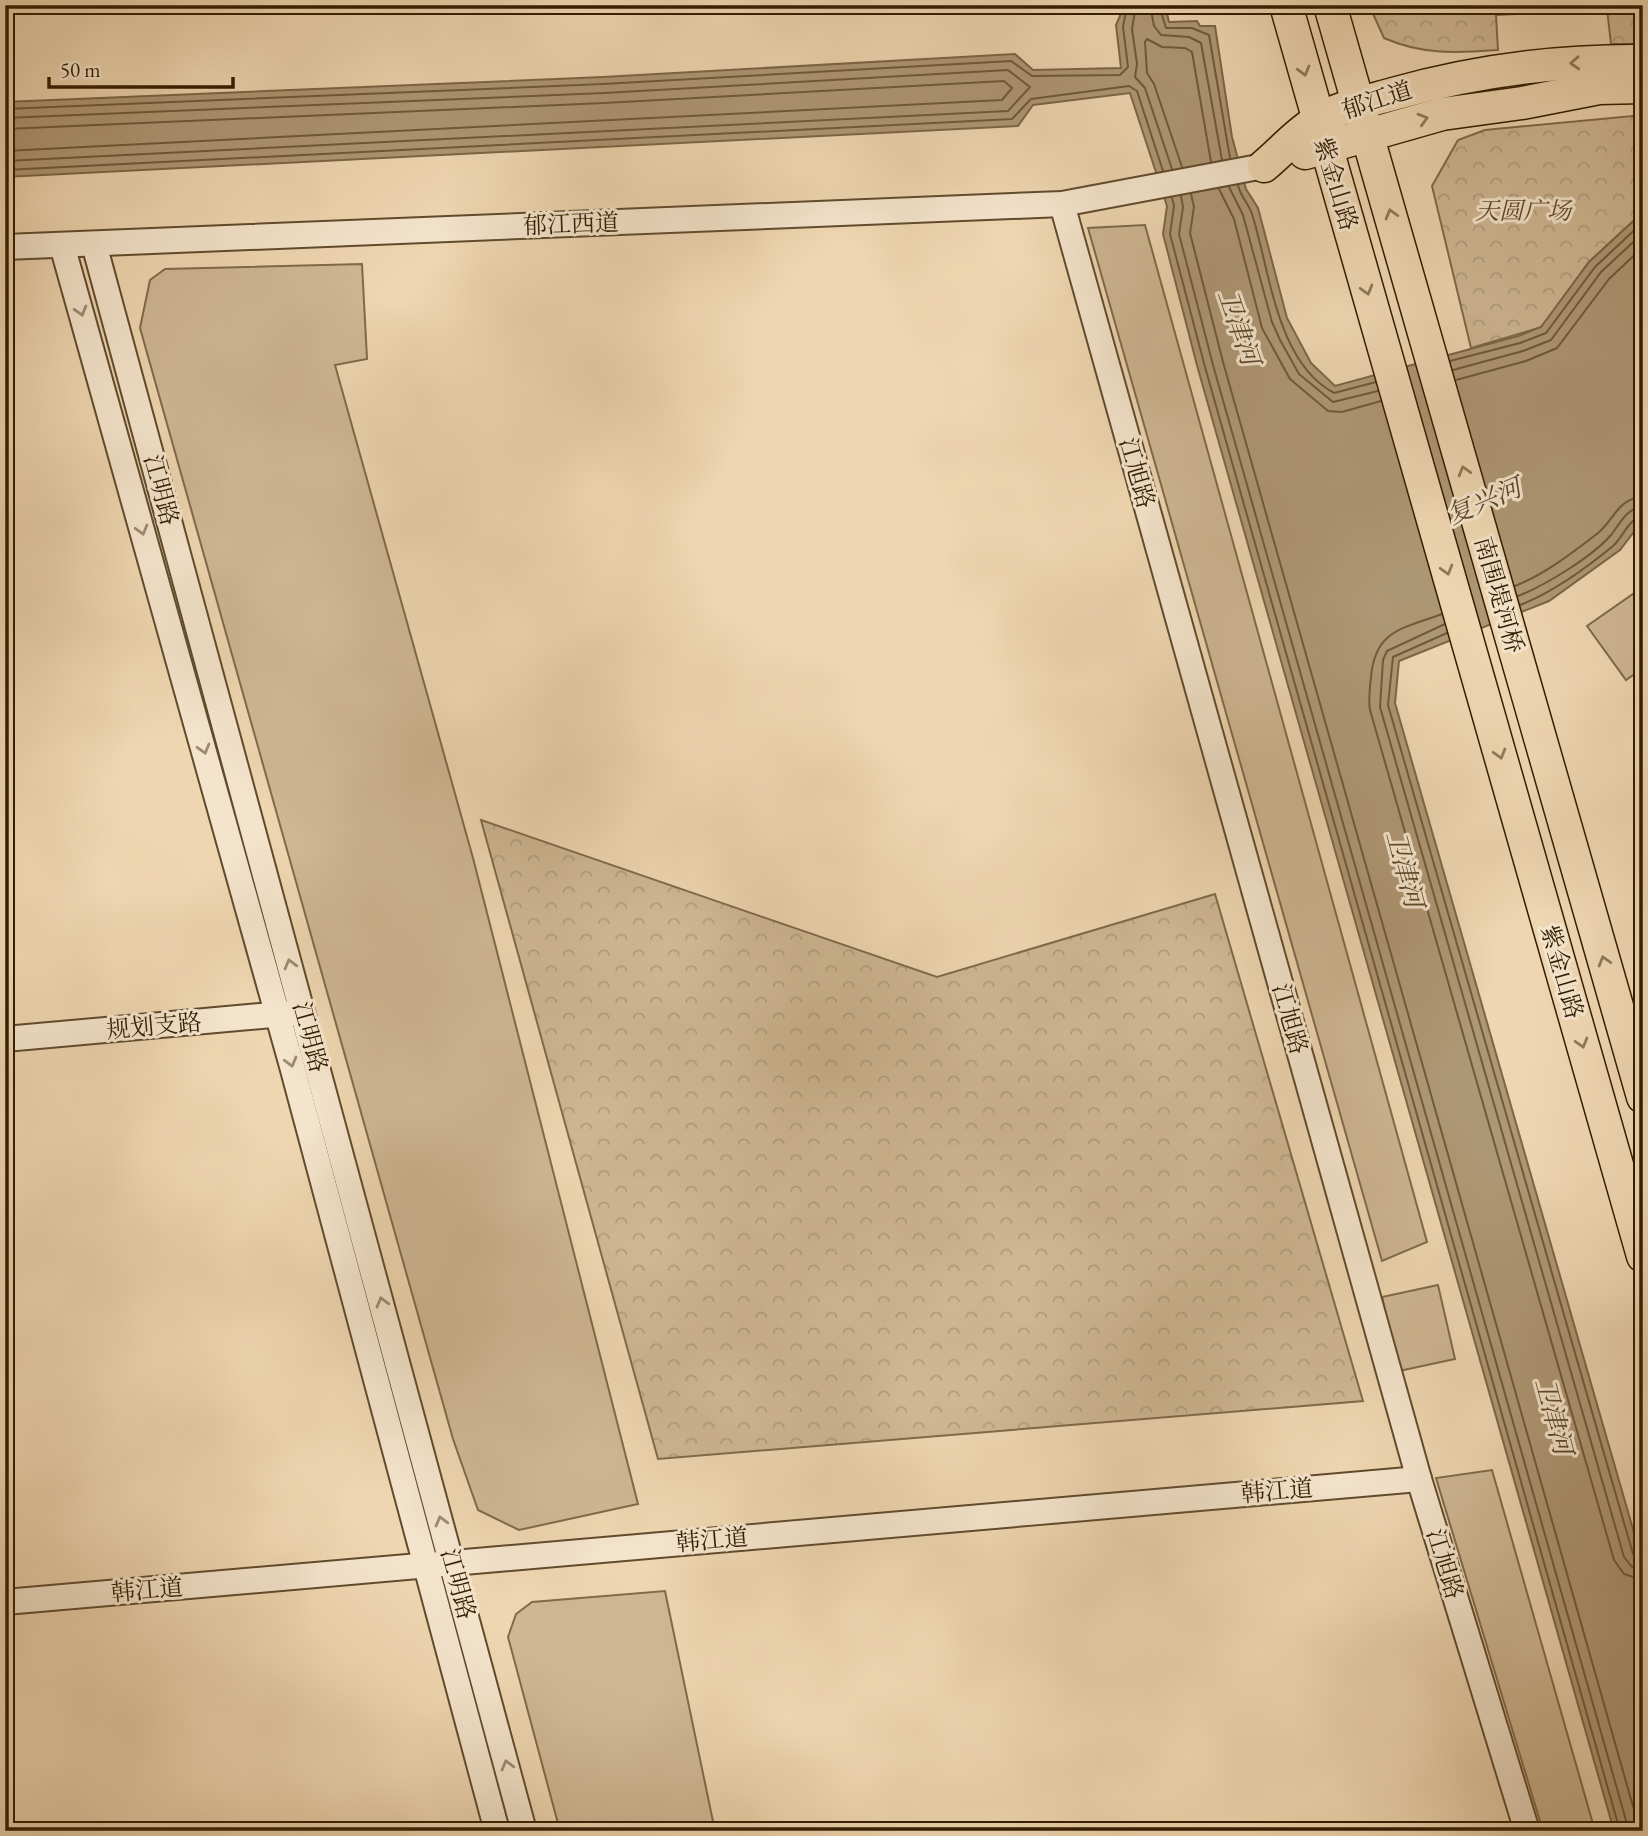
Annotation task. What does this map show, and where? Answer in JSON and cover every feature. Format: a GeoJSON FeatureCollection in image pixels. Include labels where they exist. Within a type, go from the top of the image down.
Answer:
{"type":"FeatureCollection","features":[{"type":"Feature","properties":{"kind":"main road","name":"紫金山路"},"geometry":{"type":"LineString","coordinates":[[1286,5],[1388,363]]}},
{"type":"Feature","properties":{"kind":"main road","name":"紫金山路"},"geometry":{"type":"LineString","coordinates":[[1330,5],[1430,350]]}},
{"type":"Feature","properties":{"kind":"main road","name":"郁江道"},"geometry":{"type":"LineString","coordinates":[[1253,169],[1321,133],[1360,103],[1436,82],[1499,69],[1643,61]]}},
{"type":"Feature","properties":{"kind":"main road","name":"郁江道"},"geometry":{"type":"LineString","coordinates":[[1321,133],[1369,135],[1441,114],[1522,103],[1599,88],[1643,87]]}},
{"type":"Feature","properties":{"kind":"main road","name":"南围堤河桥"},"geometry":{"type":"LineString","coordinates":[[1430,350],[1523,678]]}},
{"type":"Feature","properties":{"kind":"main road","name":"南围堤河桥"},"geometry":{"type":"LineString","coordinates":[[1388,363],[1481,688]]}},
{"type":"Feature","properties":{"kind":"main road","name":"紫金山路"},"geometry":{"type":"LineString","coordinates":[[1523,678],[1643,1097]]}},
{"type":"Feature","properties":{"kind":"main road","name":"紫金山路"},"geometry":{"type":"LineString","coordinates":[[1481,688],[1643,1256]]}},
{"type":"Feature","properties":{"kind":"street","name":"郁江西道"},"geometry":{"type":"LineString","coordinates":[[5,247],[1062,204],[1253,169]]}},
{"type":"Feature","properties":{"kind":"street","name":"江旭路"},"geometry":{"type":"LineString","coordinates":[[1062,204],[1419,1479],[1527,1831]]}},
{"type":"Feature","properties":{"kind":"street","name":"江明路"},"geometry":{"type":"LineString","coordinates":[[94,244],[524,1831]]}},
{"type":"Feature","properties":{"kind":"street","name":"江明路"},"geometry":{"type":"LineString","coordinates":[[62,245],[278,1014],[497,1831]]}},
{"type":"Feature","properties":{"kind":"street","name":"规划支路"},"geometry":{"type":"LineString","coordinates":[[5,1040],[303,1012]]}},
{"type":"Feature","properties":{"kind":"street","name":"韩江道"},"geometry":{"type":"LineString","coordinates":[[5,1602],[1419,1479]]}},
{"type":"Feature","properties":{"kind":"green space"},"geometry":{"type":"Polygon","coordinates":[[[1369,5],[1643,5],[1643,44],[1611,44],[1607,9],[1496,15],[1498,50],[1426,50],[1384,38],[1369,5]]]}},
{"type":"Feature","properties":{"kind":"green space","name":"天圆广场"},"geometry":{"type":"Polygon","coordinates":[[[1643,115],[1643,212],[1589,262],[1542,327],[1471,348],[1432,186],[1458,140],[1485,130],[1643,115]]]}},
{"type":"Feature","properties":{"kind":"green space"},"geometry":{"type":"Polygon","coordinates":[[[1145,225],[1427,1242],[1382,1261],[1088,228],[1145,225]]]}},
{"type":"Feature","properties":{"kind":"green space"},"geometry":{"type":"Polygon","coordinates":[[[362,264],[367,359],[335,365],[473,858],[638,1504],[519,1530],[478,1510],[453,1439],[140,328],[150,280],[165,269],[362,264]]]}},
{"type":"Feature","properties":{"kind":"green space"},"geometry":{"type":"Polygon","coordinates":[[[1643,587],[1643,668],[1626,680],[1587,626],[1643,587]]]}},
{"type":"Feature","properties":{"kind":"green space"},"geometry":{"type":"Polygon","coordinates":[[[481,820],[937,977],[1215,894],[1363,1401],[658,1459],[481,820]]]}},
{"type":"Feature","properties":{"kind":"green space"},"geometry":{"type":"Polygon","coordinates":[[[1438,1285],[1455,1359],[1399,1371],[1382,1297],[1438,1285]]]}},
{"type":"Feature","properties":{"kind":"green space"},"geometry":{"type":"Polygon","coordinates":[[[1492,1470],[1595,1831],[1543,1831],[1436,1478],[1492,1470]]]}},
{"type":"Feature","properties":{"kind":"green space"},"geometry":{"type":"Polygon","coordinates":[[[665,1591],[715,1831],[560,1831],[508,1637],[516,1614],[532,1602],[665,1591]]]}},
{"type":"Feature","properties":{"kind":"water"},"geometry":{"type":"Polygon","coordinates":[[[1120,5],[1165,5],[1169,22],[1197,21],[1200,26],[1215,26],[1232,137],[1246,189],[1258,208],[1287,318],[1311,363],[1335,386],[1518,336],[1541,327],[1589,262],[1643,212],[1643,520],[1620,550],[1549,601],[1399,661],[1395,703],[1643,1564],[1643,1831],[1614,1831],[1198,369],[1163,234],[1167,206],[1130,93],[1033,105],[1018,126],[5,177],[5,102],[603,77],[1015,54],[1033,70],[1121,68],[1116,25],[1120,16],[1120,5]]]}},
{"type":"Feature","properties":{"kind":"water label","name":"卫津河"},"geometry":{"type":"Point","coordinates":[1239,327]}},
{"type":"Feature","properties":{"kind":"water label","name":"复兴河"},"geometry":{"type":"Point","coordinates":[1484,501]}},
{"type":"Feature","properties":{"kind":"water label","name":"卫津河"},"geometry":{"type":"Point","coordinates":[1405,869]}},
{"type":"Feature","properties":{"kind":"water label","name":"卫津河"},"geometry":{"type":"Point","coordinates":[1554,1416]}}]}
